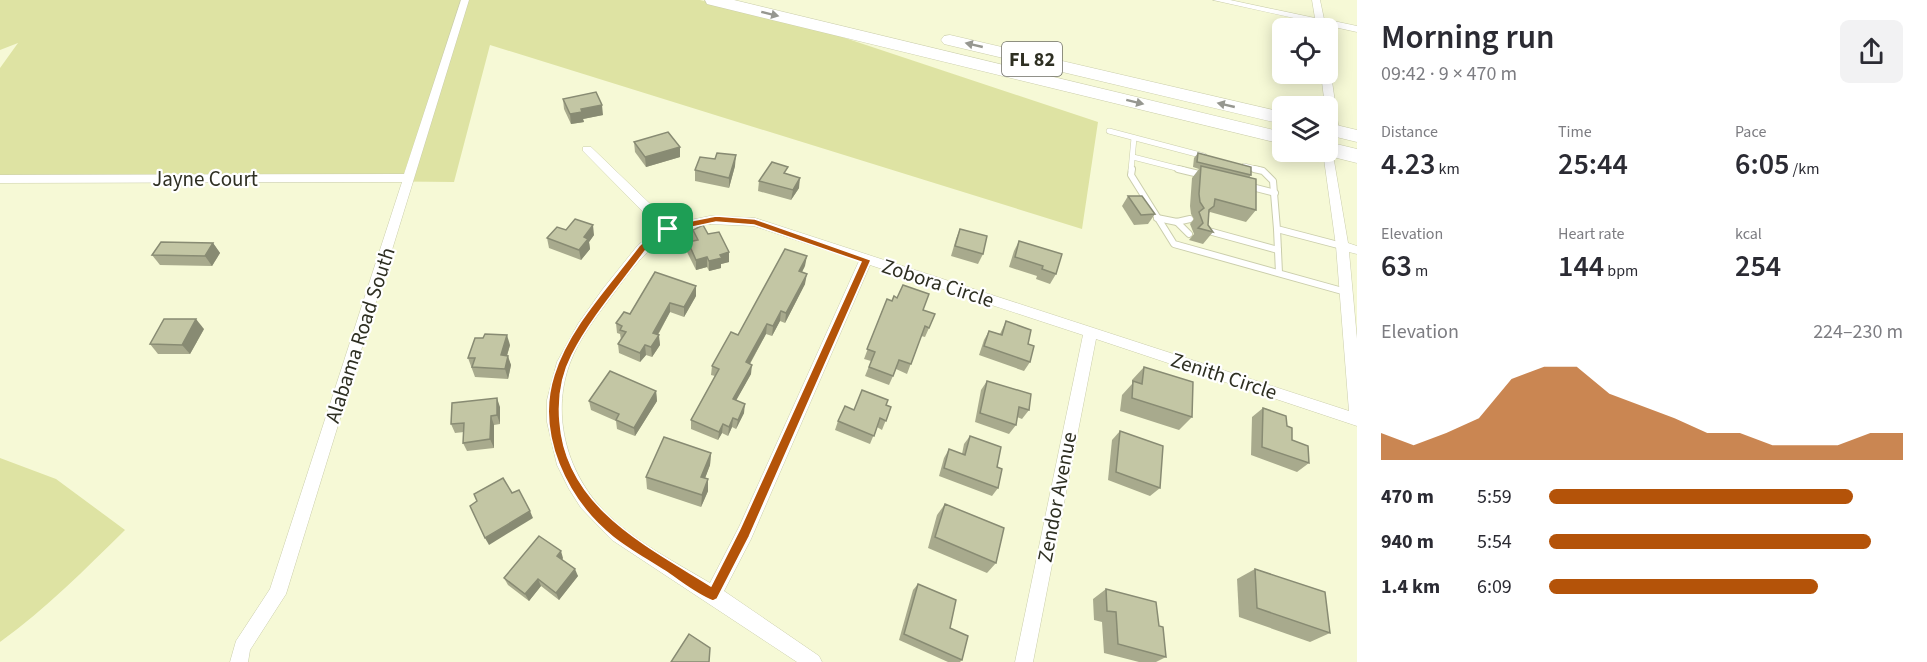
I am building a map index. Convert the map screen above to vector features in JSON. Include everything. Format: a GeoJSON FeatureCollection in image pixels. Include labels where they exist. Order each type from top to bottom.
{"type":"FeatureCollection","features":[{"type":"Feature","properties":{"kind":"highway","name":"FL 82"},"geometry":{"type":"LineString","coordinates":[[714,0],[1272,136]]}},
{"type":"Feature","properties":{"kind":"highway","name":"FL 82"},"geometry":{"type":"LineString","coordinates":[[782,0],[1272,116]]}},
{"type":"Feature","properties":{"kind":"highway"},"geometry":{"type":"LineString","coordinates":[[1338,139],[1357,136]]}},
{"type":"Feature","properties":{"kind":"highway"},"geometry":{"type":"LineString","coordinates":[[1338,146],[1357,156]]}},
{"type":"Feature","properties":{"kind":"street","name":"Alabama Road South"},"geometry":{"type":"LineString","coordinates":[[239,662],[242,647],[277,594],[465,0]]}},
{"type":"Feature","properties":{"kind":"street"},"geometry":{"type":"LineString","coordinates":[[1217,0],[1292,18]]}},
{"type":"Feature","properties":{"kind":"street"},"geometry":{"type":"LineString","coordinates":[[1316,0],[1320,18]]}},
{"type":"Feature","properties":{"kind":"street"},"geometry":{"type":"LineString","coordinates":[[1338,27],[1357,29]]}},
{"type":"Feature","properties":{"kind":"street"},"geometry":{"type":"LineString","coordinates":[[587,149],[668,229]]}},
{"type":"Feature","properties":{"kind":"street"},"geometry":{"type":"LineString","coordinates":[[1332,162],[1347,292],[1357,418]]}},
{"type":"Feature","properties":{"kind":"street","name":"Jayne Court"},"geometry":{"type":"LineString","coordinates":[[0,179],[410,178]]}},
{"type":"Feature","properties":{"kind":"street","name":"Zobora Circle"},"geometry":{"type":"LineString","coordinates":[[813,662],[616,533],[586,502],[571,480],[556,439],[553,403],[558,377],[566,356],[584,326],[642,248],[651,239],[668,229],[692,222],[716,219],[755,222],[1090,333]]}},
{"type":"Feature","properties":{"kind":"street"},"geometry":{"type":"LineString","coordinates":[[1342,246],[1357,250]]}},
{"type":"Feature","properties":{"kind":"street"},"geometry":{"type":"LineString","coordinates":[[713,595],[750,522],[866,260]]}},
{"type":"Feature","properties":{"kind":"street","name":"Zenith Circle"},"geometry":{"type":"LineString","coordinates":[[1090,333],[1357,418]]}},
{"type":"Feature","properties":{"kind":"street","name":"Zendor Avenue"},"geometry":{"type":"LineString","coordinates":[[1024,662],[1090,333]]}},
{"type":"Feature","properties":{"kind":"lane"},"geometry":{"type":"LineString","coordinates":[[1108,131],[1157,146],[1187,167],[1211,177]]}},
{"type":"Feature","properties":{"kind":"lane"},"geometry":{"type":"LineString","coordinates":[[1134,138],[1131,175],[1174,244],[1347,292]]}},
{"type":"Feature","properties":{"kind":"lane"},"geometry":{"type":"LineString","coordinates":[[1132,157],[1156,159],[1188,154],[1211,158]]}},
{"type":"Feature","properties":{"kind":"lane"},"geometry":{"type":"LineString","coordinates":[[1234,164],[1250,170],[1263,171],[1270,176],[1275,193],[1279,273]]}},
{"type":"Feature","properties":{"kind":"lane"},"geometry":{"type":"LineString","coordinates":[[1242,184],[1250,184],[1275,193]]}},
{"type":"Feature","properties":{"kind":"lane"},"geometry":{"type":"LineString","coordinates":[[1157,218],[1190,222]]}},
{"type":"Feature","properties":{"kind":"lane"},"geometry":{"type":"LineString","coordinates":[[1177,222],[1189,234]]}},
{"type":"Feature","properties":{"kind":"lane"},"geometry":{"type":"LineString","coordinates":[[1205,226],[1214,232],[1278,250]]}},
{"type":"Feature","properties":{"kind":"lane"},"geometry":{"type":"LineString","coordinates":[[1276,229],[1342,246]]}},
{"type":"Feature","properties":{"kind":"lane"},"geometry":{"type":"LineString","coordinates":[[1204,237],[1214,232]]}},
{"type":"Feature","properties":{"kind":"green space"},"geometry":{"type":"Polygon","coordinates":[[[0,0],[700,0],[827,32],[1098,122],[1082,229],[490,45],[454,182],[0,175],[0,68],[18,43],[0,50],[0,0]]]}},
{"type":"Feature","properties":{"kind":"green space"},"geometry":{"type":"Polygon","coordinates":[[[0,458],[56,479],[125,530],[49,602],[0,642],[0,458]]]}},
{"type":"Feature","properties":{"kind":"building"},"geometry":{"type":"Polygon","coordinates":[[[596,92],[602,105],[581,109],[582,112],[570,114],[563,99],[596,92]]]}},
{"type":"Feature","properties":{"kind":"building"},"geometry":{"type":"Polygon","coordinates":[[[668,132],[680,147],[645,157],[634,142],[668,132]]]}},
{"type":"Feature","properties":{"kind":"building"},"geometry":{"type":"Polygon","coordinates":[[[717,153],[736,155],[729,178],[695,170],[700,157],[715,159],[717,153]]]}},
{"type":"Feature","properties":{"kind":"building"},"geometry":{"type":"Polygon","coordinates":[[[1198,153],[1251,167],[1251,175],[1197,162],[1198,153]]]}},
{"type":"Feature","properties":{"kind":"building"},"geometry":{"type":"Polygon","coordinates":[[[772,162],[788,167],[784,173],[800,178],[793,190],[759,181],[772,162]]]}},
{"type":"Feature","properties":{"kind":"building"},"geometry":{"type":"Polygon","coordinates":[[[1201,166],[1256,179],[1256,210],[1215,199],[1214,206],[1209,210],[1208,225],[1213,232],[1198,228],[1203,223],[1199,212],[1204,208],[1199,194],[1201,166]]]}},
{"type":"Feature","properties":{"kind":"building"},"geometry":{"type":"Polygon","coordinates":[[[1128,196],[1142,196],[1155,214],[1141,215],[1128,196]]]}},
{"type":"Feature","properties":{"kind":"building"},"geometry":{"type":"Polygon","coordinates":[[[575,219],[593,225],[584,237],[588,239],[579,250],[547,238],[557,227],[566,230],[575,219]]]}},
{"type":"Feature","properties":{"kind":"building"},"geometry":{"type":"Polygon","coordinates":[[[703,225],[708,234],[719,232],[729,252],[720,255],[722,258],[709,261],[707,257],[696,260],[688,242],[698,240],[693,230],[703,225]]]}},
{"type":"Feature","properties":{"kind":"building"},"geometry":{"type":"Polygon","coordinates":[[[960,229],[987,236],[983,254],[955,246],[960,229]]]}},
{"type":"Feature","properties":{"kind":"building"},"geometry":{"type":"Polygon","coordinates":[[[1019,241],[1062,254],[1056,274],[1042,269],[1043,266],[1015,257],[1019,241]]]}},
{"type":"Feature","properties":{"kind":"building"},"geometry":{"type":"Polygon","coordinates":[[[161,242],[213,243],[205,256],[152,255],[161,242]]]}},
{"type":"Feature","properties":{"kind":"building"},"geometry":{"type":"Polygon","coordinates":[[[785,249],[807,256],[799,271],[807,274],[786,313],[781,311],[773,326],[767,324],[746,362],[752,365],[733,399],[745,404],[738,420],[733,418],[729,427],[723,424],[719,432],[691,420],[719,369],[712,366],[731,332],[738,335],[785,249]]]}},
{"type":"Feature","properties":{"kind":"building"},"geometry":{"type":"Polygon","coordinates":[[[655,272],[696,286],[684,307],[670,303],[653,333],[659,335],[651,347],[645,345],[640,353],[618,344],[626,332],[620,330],[622,326],[616,323],[624,312],[630,314],[655,272]]]}},
{"type":"Feature","properties":{"kind":"building"},"geometry":{"type":"Polygon","coordinates":[[[903,285],[929,294],[923,310],[935,314],[929,328],[925,326],[911,364],[899,360],[893,376],[869,367],[875,352],[867,349],[887,299],[892,301],[894,296],[897,298],[903,285]]]}},
{"type":"Feature","properties":{"kind":"building"},"geometry":{"type":"Polygon","coordinates":[[[164,319],[196,319],[182,345],[150,344],[164,319]]]}},
{"type":"Feature","properties":{"kind":"building"},"geometry":{"type":"Polygon","coordinates":[[[1006,321],[1031,330],[1028,344],[1034,346],[1030,362],[984,346],[989,331],[1002,335],[1006,321]]]}},
{"type":"Feature","properties":{"kind":"building"},"geometry":{"type":"Polygon","coordinates":[[[485,334],[507,335],[501,355],[508,356],[505,369],[472,367],[475,358],[468,358],[475,338],[483,338],[485,334]]]}},
{"type":"Feature","properties":{"kind":"building"},"geometry":{"type":"Polygon","coordinates":[[[1144,367],[1193,382],[1192,417],[1132,398],[1133,381],[1142,384],[1144,367]]]}},
{"type":"Feature","properties":{"kind":"building"},"geometry":{"type":"Polygon","coordinates":[[[610,371],[656,391],[634,428],[616,420],[619,414],[589,401],[610,371]]]}},
{"type":"Feature","properties":{"kind":"building"},"geometry":{"type":"Polygon","coordinates":[[[987,381],[1031,394],[1029,410],[1019,407],[1016,425],[980,413],[987,381]]]}},
{"type":"Feature","properties":{"kind":"building"},"geometry":{"type":"Polygon","coordinates":[[[862,390],[888,400],[886,405],[891,407],[886,421],[880,418],[874,436],[838,421],[845,406],[854,410],[862,390]]]}},
{"type":"Feature","properties":{"kind":"building"},"geometry":{"type":"Polygon","coordinates":[[[497,398],[497,415],[491,416],[490,439],[463,443],[464,423],[451,424],[452,403],[497,398]]]}},
{"type":"Feature","properties":{"kind":"building"},"geometry":{"type":"Polygon","coordinates":[[[1263,408],[1286,416],[1287,426],[1292,428],[1292,440],[1308,446],[1309,463],[1262,447],[1263,408]]]}},
{"type":"Feature","properties":{"kind":"building"},"geometry":{"type":"Polygon","coordinates":[[[1120,431],[1163,446],[1160,488],[1116,472],[1120,431]]]}},
{"type":"Feature","properties":{"kind":"building"},"geometry":{"type":"Polygon","coordinates":[[[970,436],[1001,447],[997,467],[1002,469],[998,488],[944,468],[949,449],[965,455],[970,436]]]}},
{"type":"Feature","properties":{"kind":"building"},"geometry":{"type":"Polygon","coordinates":[[[664,437],[711,453],[701,477],[708,479],[702,495],[646,477],[664,437]]]}},
{"type":"Feature","properties":{"kind":"building"},"geometry":{"type":"Polygon","coordinates":[[[503,478],[512,493],[519,490],[530,511],[485,538],[470,506],[477,501],[474,494],[503,478]]]}},
{"type":"Feature","properties":{"kind":"building"},"geometry":{"type":"Polygon","coordinates":[[[945,504],[1004,528],[996,563],[935,537],[945,504]]]}},
{"type":"Feature","properties":{"kind":"building"},"geometry":{"type":"Polygon","coordinates":[[[539,536],[561,551],[557,556],[575,569],[556,593],[538,579],[525,594],[504,578],[539,536]]]}},
{"type":"Feature","properties":{"kind":"building"},"geometry":{"type":"Polygon","coordinates":[[[1255,569],[1325,592],[1330,633],[1257,608],[1255,569]]]}},
{"type":"Feature","properties":{"kind":"building"},"geometry":{"type":"Polygon","coordinates":[[[918,584],[956,600],[950,628],[968,636],[962,660],[904,634],[918,584]]]}},
{"type":"Feature","properties":{"kind":"building"},"geometry":{"type":"Polygon","coordinates":[[[1106,589],[1156,602],[1159,626],[1163,627],[1166,657],[1118,644],[1116,612],[1107,611],[1106,589]]]}},
{"type":"Feature","properties":{"kind":"building"},"geometry":{"type":"Polygon","coordinates":[[[689,634],[710,648],[709,662],[671,662],[689,634]]]}},
{"type":"Feature","properties":{"kind":"route"},"geometry":{"type":"LineString","coordinates":[[735,219],[755,222],[866,260],[745,533],[713,595],[616,533],[586,502],[571,480],[561,459],[556,439],[553,403],[558,377],[566,356],[584,326],[642,248],[651,239],[668,229],[701,220],[735,219]]}}]}
